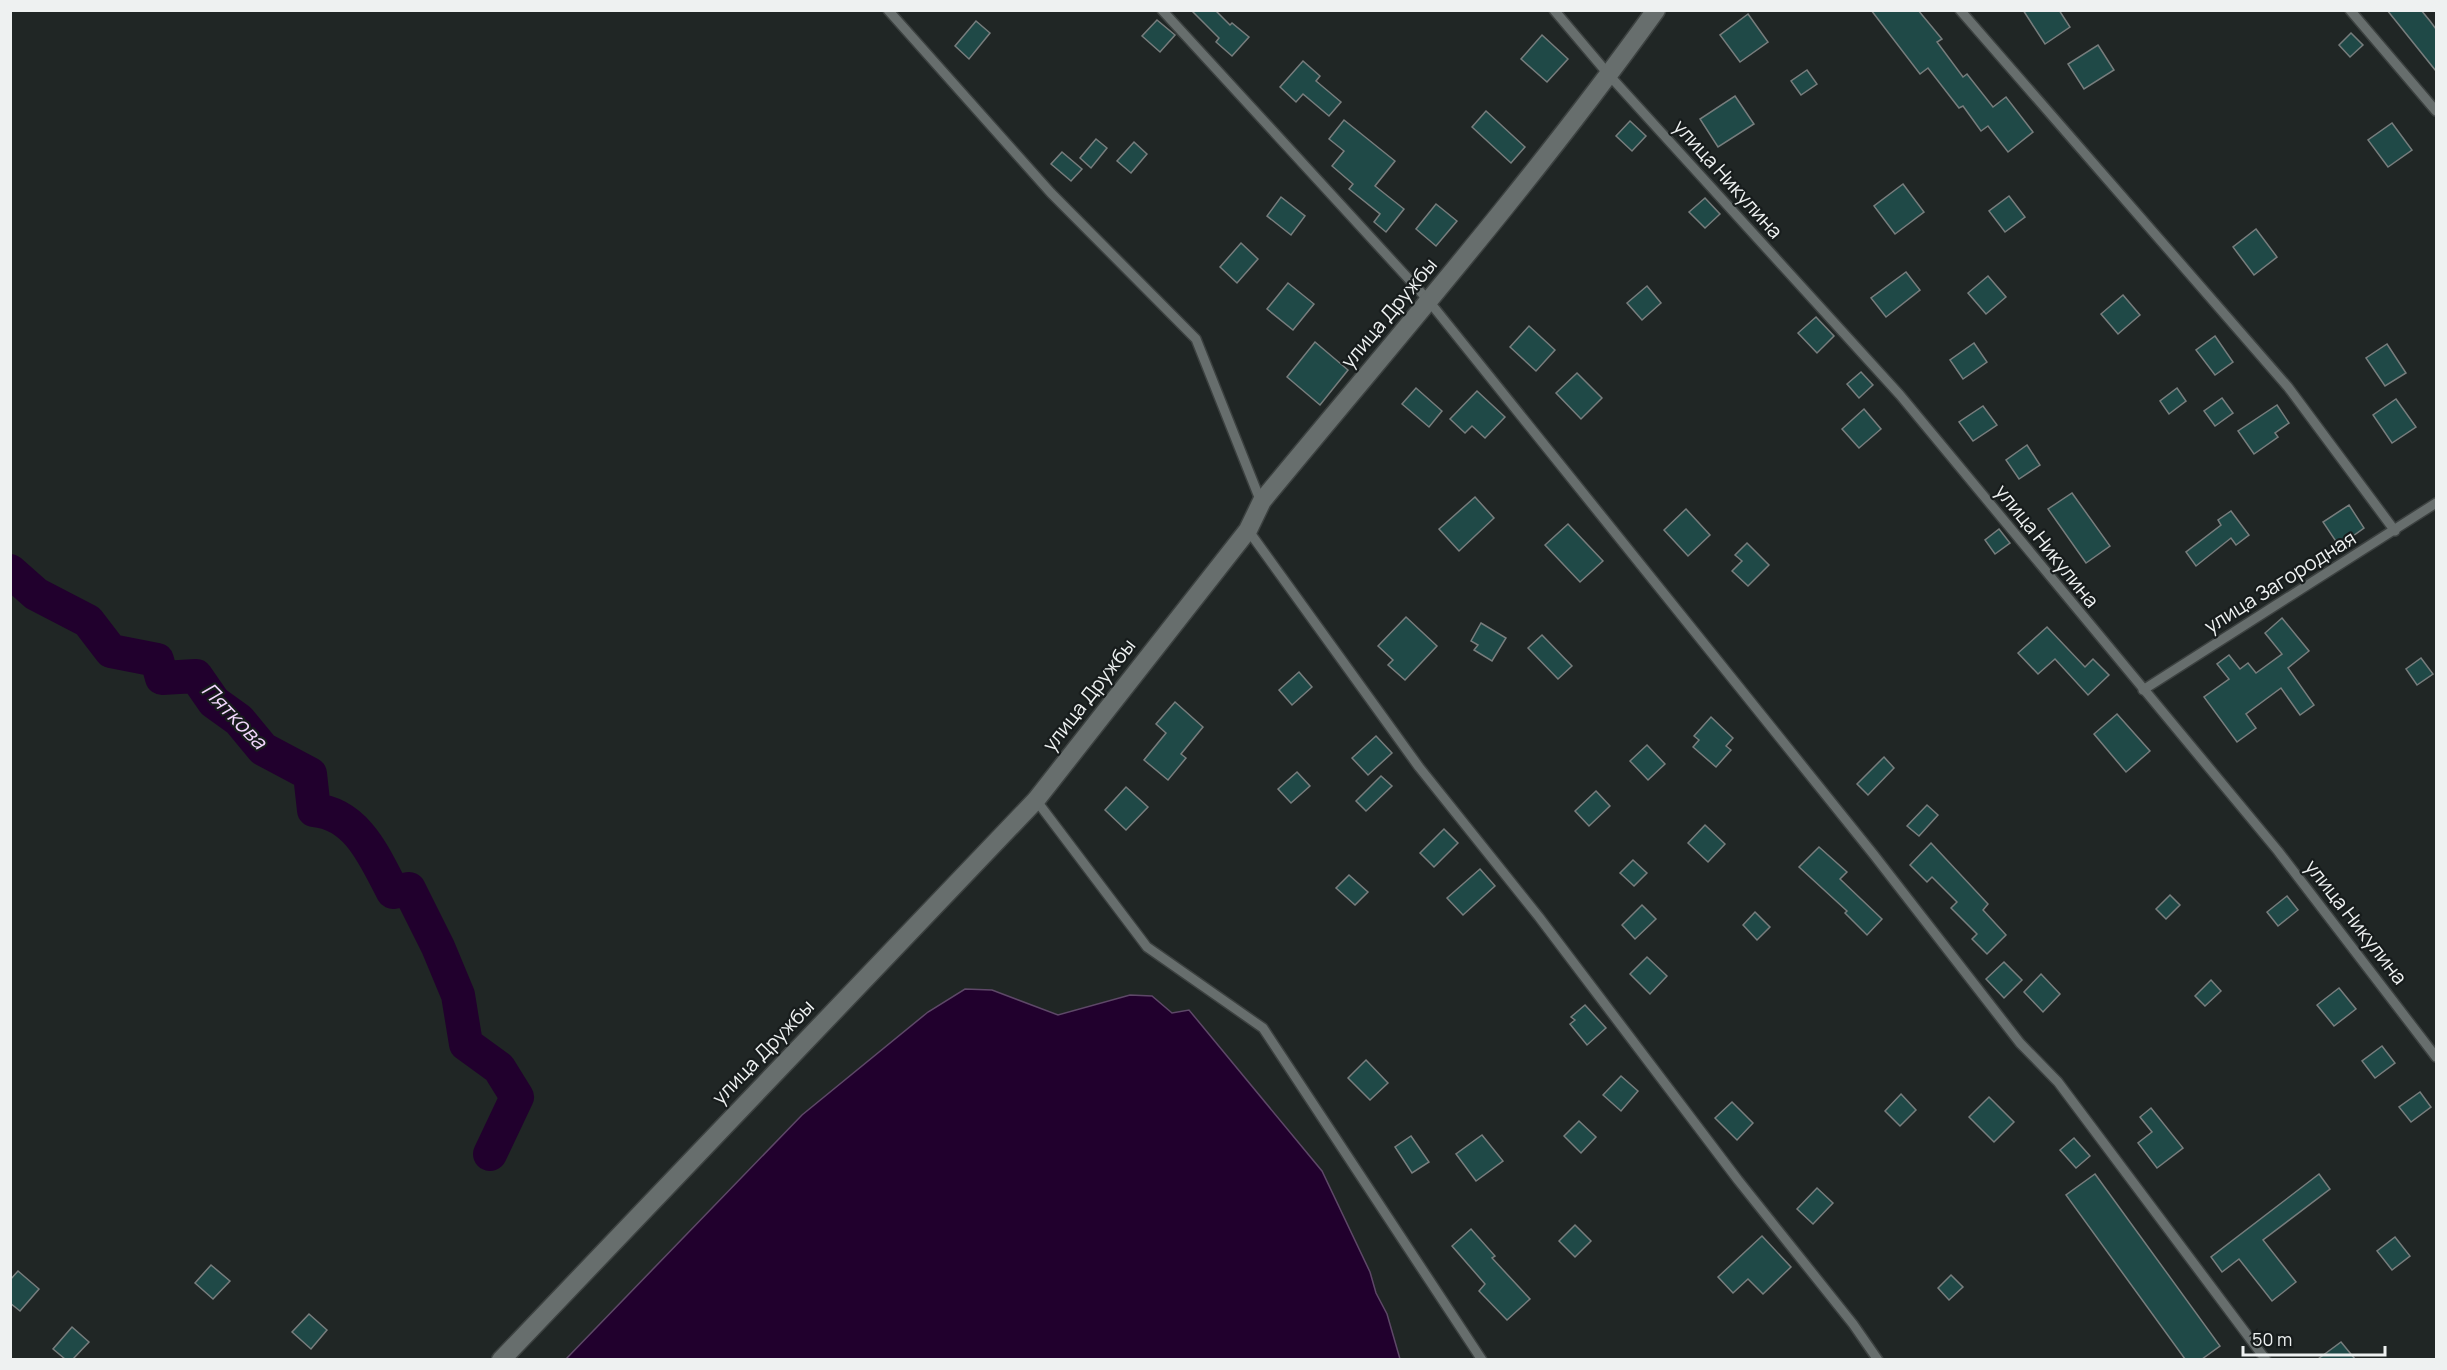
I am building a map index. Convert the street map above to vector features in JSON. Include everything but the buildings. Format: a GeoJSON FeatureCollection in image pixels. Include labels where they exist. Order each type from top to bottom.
{"type":"FeatureCollection","features":[{"type":"Feature","properties":{"kind":"street","name":"улица Дружбы"},"geometry":{"type":"LineString","coordinates":[[1262,501],[1462,262],[1609,75],[1656,10]]}},
{"type":"Feature","properties":{"kind":"street","name":"улица Дружбы"},"geometry":{"type":"LineString","coordinates":[[501,1359],[1036,800],[1248,530]]}},
{"type":"Feature","properties":{"kind":"lane"},"geometry":{"type":"LineString","coordinates":[[888,10],[1051,194],[1196,339],[1262,501],[1248,530],[1419,767],[1539,917],[1738,1180],[1853,1324],[1878,1359]]}},
{"type":"Feature","properties":{"kind":"lane"},"geometry":{"type":"LineString","coordinates":[[1162,10],[1428,300],[1866,846],[2020,1042],[2058,1082],[2266,1359]]}},
{"type":"Feature","properties":{"kind":"lane","name":"улица Никулина"},"geometry":{"type":"LineString","coordinates":[[1554,10],[1609,75],[1900,395],[2278,851],[2436,1057]]}},
{"type":"Feature","properties":{"kind":"lane"},"geometry":{"type":"LineString","coordinates":[[1960,10],[2288,387],[2395,531]]}},
{"type":"Feature","properties":{"kind":"lane"},"geometry":{"type":"LineString","coordinates":[[2350,10],[2436,111]]}},
{"type":"Feature","properties":{"kind":"lane","name":"улица Загородная"},"geometry":{"type":"LineString","coordinates":[[2143,690],[2436,503]]}},
{"type":"Feature","properties":{"kind":"lane"},"geometry":{"type":"LineString","coordinates":[[1036,800],[1147,947],[1263,1028],[1482,1359]]}},
{"type":"Feature","properties":{"kind":"shaded area"},"geometry":{"type":"Polygon","coordinates":[[[965,989],[992,990],[1058,1015],[1130,995],[1152,996],[1172,1013],[1189,1010],[1322,1171],[1370,1272],[1376,1293],[1387,1314],[1400,1359],[566,1359],[802,1115],[928,1012],[965,989]]]}},
{"type":"Feature","properties":{"kind":"waterway","name":"Пяткова"},"geometry":{"type":"LineString","coordinates":[[10,571],[36,594],[88,621],[111,651],[157,660],[162,678],[196,676],[214,702],[239,720],[263,749],[310,774],[314,810],[329,813],[354,829],[372,852],[393,892],[409,889],[438,947],[458,995],[466,1044],[499,1068],[517,1097],[490,1154]]}}]}
